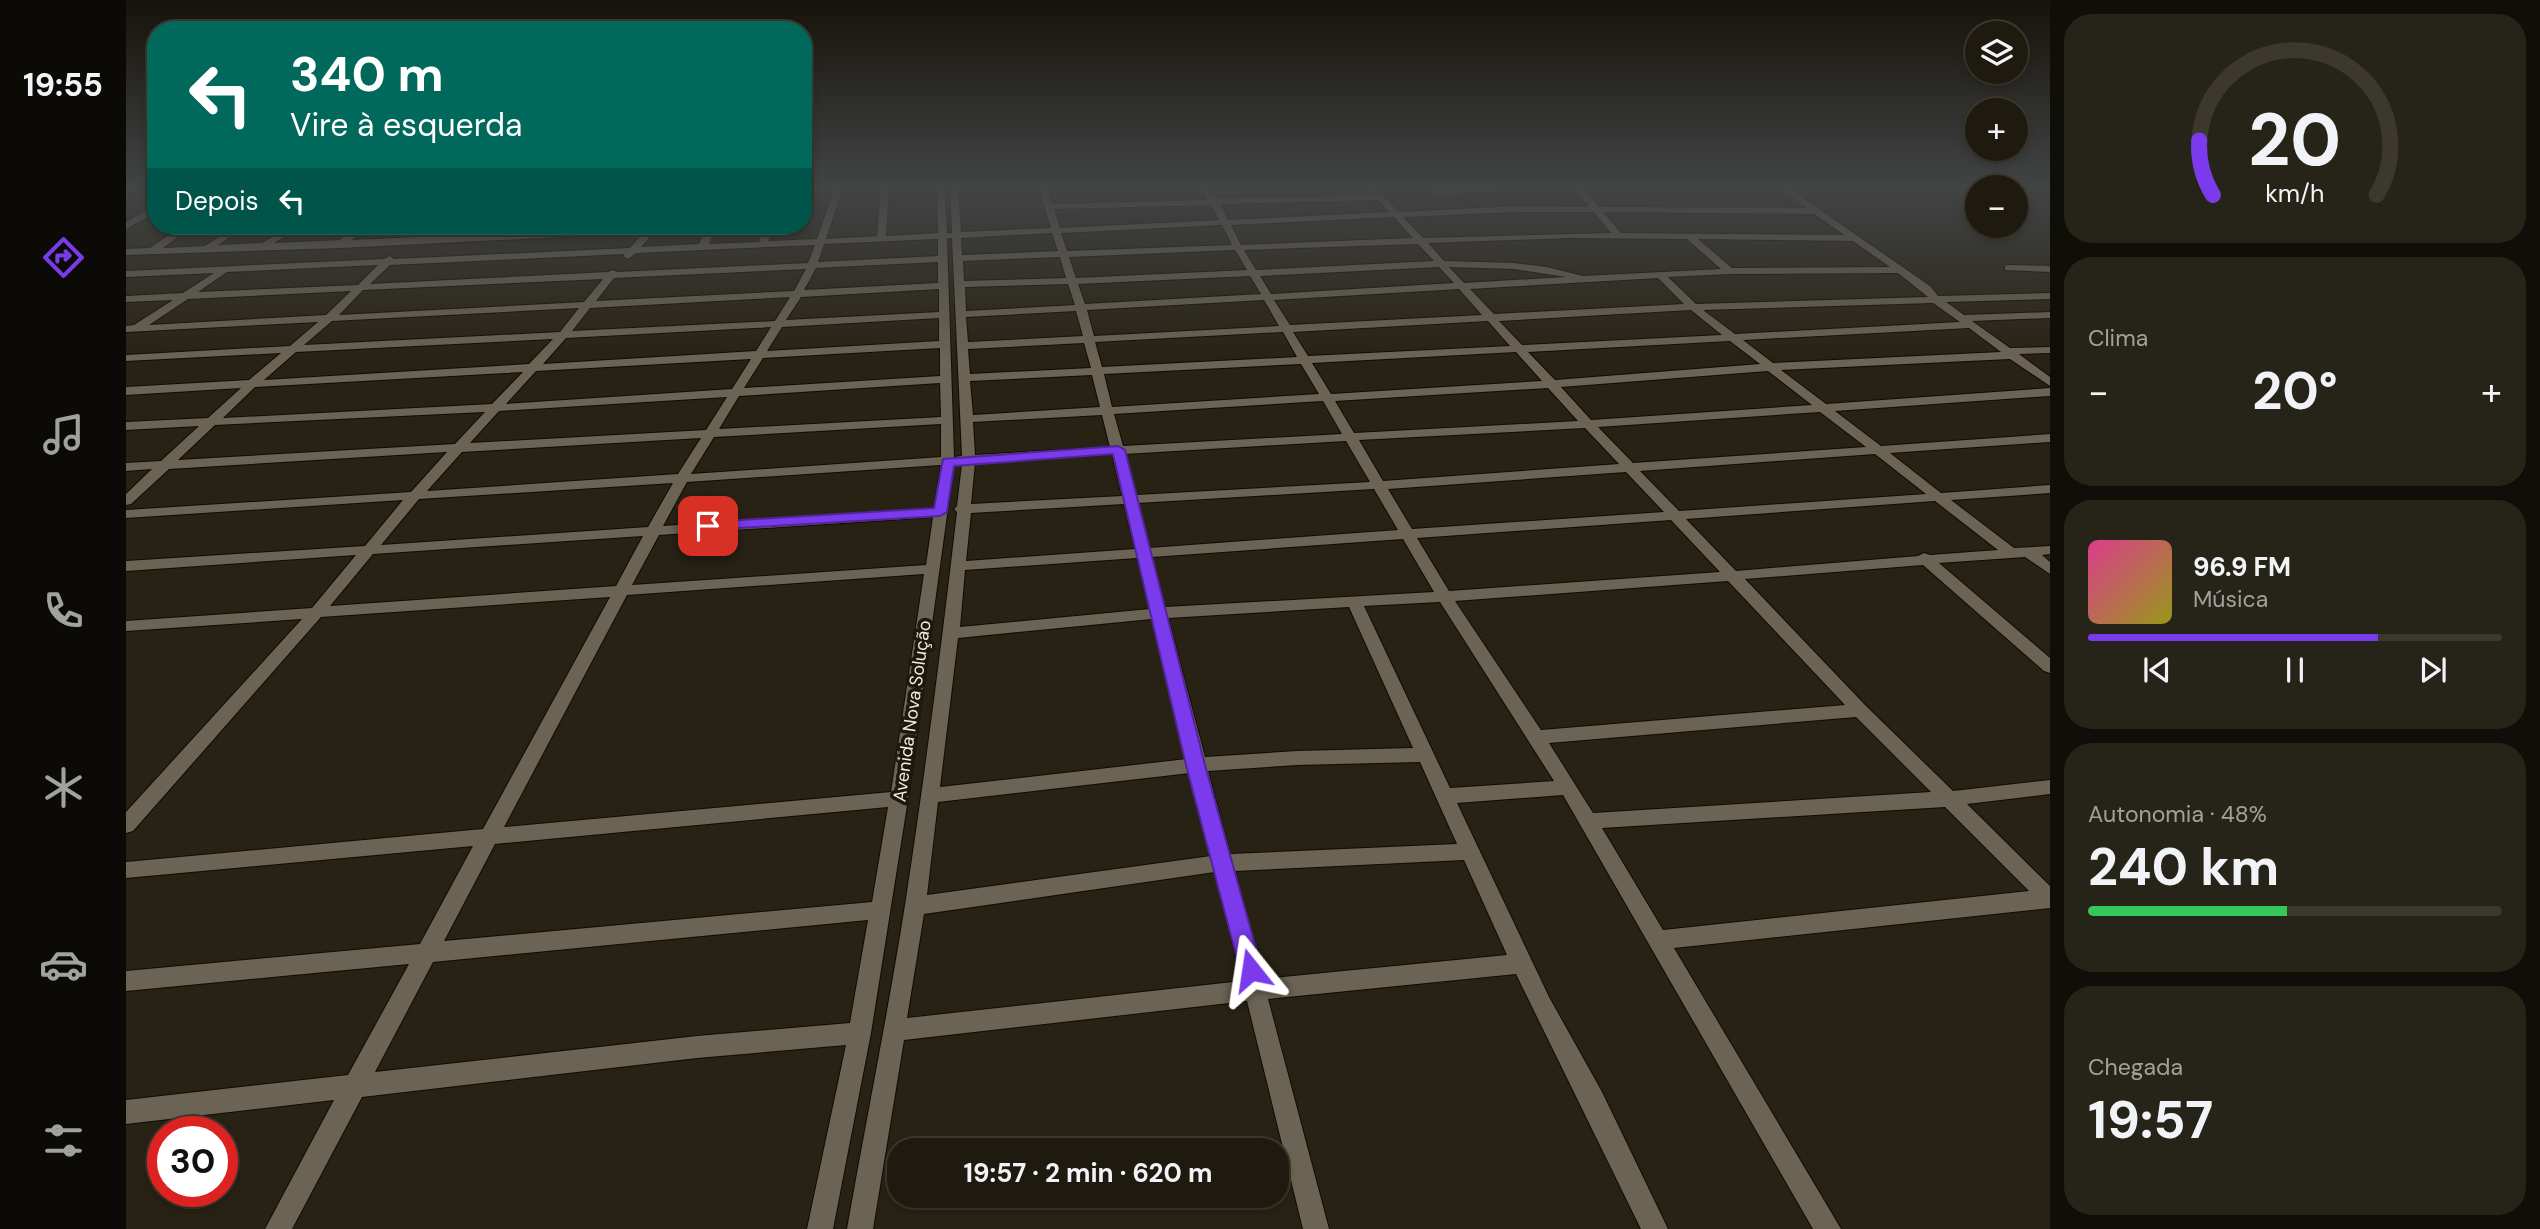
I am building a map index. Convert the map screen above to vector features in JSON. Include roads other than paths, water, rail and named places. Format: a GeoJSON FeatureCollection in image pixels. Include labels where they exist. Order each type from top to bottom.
{"type":"FeatureCollection","features":[{"type":"Feature","properties":{"kind":"street"},"geometry":{"type":"LineString","coordinates":[[126,267],[161,244]]}},
{"type":"Feature","properties":{"kind":"street"},"geometry":{"type":"LineString","coordinates":[[208,248],[213,244]]}},
{"type":"Feature","properties":{"kind":"street"},"geometry":{"type":"LineString","coordinates":[[126,335],[131,329],[266,244]]}},
{"type":"Feature","properties":{"kind":"street"},"geometry":{"type":"LineString","coordinates":[[126,252],[307,244]]}},
{"type":"Feature","properties":{"kind":"street"},"geometry":{"type":"LineString","coordinates":[[316,266],[341,244]]}},
{"type":"Feature","properties":{"kind":"street"},"geometry":{"type":"LineString","coordinates":[[126,502],[253,383],[362,288],[404,244]]}},
{"type":"Feature","properties":{"kind":"street"},"geometry":{"type":"LineString","coordinates":[[514,257],[524,244]]}},
{"type":"Feature","properties":{"kind":"street"},"geometry":{"type":"LineString","coordinates":[[126,825],[317,612],[414,496],[563,335],[637,244]]}},
{"type":"Feature","properties":{"kind":"street"},"geometry":{"type":"LineString","coordinates":[[702,248],[704,244]]}},
{"type":"Feature","properties":{"kind":"street"},"geometry":{"type":"LineString","coordinates":[[126,274],[794,244]]}},
{"type":"Feature","properties":{"kind":"street"},"geometry":{"type":"LineString","coordinates":[[278,1229],[682,478],[713,434],[757,355],[796,296],[812,266],[820,244]]}},
{"type":"Feature","properties":{"kind":"street","name":"Avenida Nova Solução"},"geometry":{"type":"LineString","coordinates":[[950,244],[954,314],[964,346],[955,378]]}},
{"type":"Feature","properties":{"kind":"street"},"geometry":{"type":"LineString","coordinates":[[1062,244],[1082,308],[1108,408],[1157,613],[1316,1229]]}},
{"type":"Feature","properties":{"kind":"street"},"geometry":{"type":"LineString","coordinates":[[126,299],[1298,244]]}},
{"type":"Feature","properties":{"kind":"street"},"geometry":{"type":"LineString","coordinates":[[1423,244],[1588,424],[1860,710],[2050,898]]}},
{"type":"Feature","properties":{"kind":"street"},"geometry":{"type":"LineString","coordinates":[[1699,244],[1730,271]]}},
{"type":"Feature","properties":{"kind":"street"},"geometry":{"type":"LineString","coordinates":[[1864,244],[2050,382]]}},
{"type":"Feature","properties":{"kind":"street"},"geometry":{"type":"LineString","coordinates":[[1238,247],[1329,396],[1445,597],[1538,737],[1828,1229]]}},
{"type":"Feature","properties":{"kind":"street"},"geometry":{"type":"LineString","coordinates":[[131,329],[796,296],[952,285],[1072,282],[1441,264],[1542,267],[1595,281]]}},
{"type":"Feature","properties":{"kind":"street"},"geometry":{"type":"LineString","coordinates":[[2008,268],[2050,269]]}},
{"type":"Feature","properties":{"kind":"street"},"geometry":{"type":"LineString","coordinates":[[126,359],[1595,281],[1730,271],[1898,270]]}},
{"type":"Feature","properties":{"kind":"street"},"geometry":{"type":"LineString","coordinates":[[1662,277],[1693,307],[1769,367],[1936,498],[2011,552]]}},
{"type":"Feature","properties":{"kind":"street"},"geometry":{"type":"LineString","coordinates":[[964,346],[1693,307],[2050,296]]}},
{"type":"Feature","properties":{"kind":"street","name":"Avenida Nova Solução"},"geometry":{"type":"LineString","coordinates":[[820,1229],[860,1033],[899,799],[930,569],[956,419],[955,378],[945,344],[954,314]]}},
{"type":"Feature","properties":{"kind":"street"},"geometry":{"type":"LineString","coordinates":[[126,426],[495,408],[955,378],[1522,351],[2050,315]]}},
{"type":"Feature","properties":{"kind":"street"},"geometry":{"type":"LineString","coordinates":[[126,391],[945,344]]}},
{"type":"Feature","properties":{"kind":"street"},"geometry":{"type":"LineString","coordinates":[[126,467],[457,450],[1108,408],[1554,384],[1769,367],[2050,350]]}},
{"type":"Feature","properties":{"kind":"street"},"geometry":{"type":"LineString","coordinates":[[126,514],[1118,450],[1588,424],[2050,392]]}},
{"type":"Feature","properties":{"kind":"street","name":"Avenida Nova Solução"},"geometry":{"type":"LineString","coordinates":[[860,1229],[915,906],[951,632],[961,509],[969,461],[956,419]]}},
{"type":"Feature","properties":{"kind":"street"},"geometry":{"type":"LineString","coordinates":[[961,509],[1381,485],[2050,438]]}},
{"type":"Feature","properties":{"kind":"street"},"geometry":{"type":"LineString","coordinates":[[956,566],[1142,550],[1409,535],[2050,489]]}},
{"type":"Feature","properties":{"kind":"street"},"geometry":{"type":"LineString","coordinates":[[126,566],[940,512]]}},
{"type":"Feature","properties":{"kind":"street"},"geometry":{"type":"LineString","coordinates":[[951,632],[1157,613],[1639,584],[1924,558],[2050,550]]}},
{"type":"Feature","properties":{"kind":"street"},"geometry":{"type":"LineString","coordinates":[[2027,551],[2050,569]]}},
{"type":"Feature","properties":{"kind":"street"},"geometry":{"type":"LineString","coordinates":[[1924,558],[2050,667]]}},
{"type":"Feature","properties":{"kind":"street"},"geometry":{"type":"LineString","coordinates":[[126,626],[930,569]]}},
{"type":"Feature","properties":{"kind":"street"},"geometry":{"type":"LineString","coordinates":[[1354,601],[1522,963],[1655,1229]]}},
{"type":"Feature","properties":{"kind":"street"},"geometry":{"type":"LineString","coordinates":[[1538,737],[1860,710]]}},
{"type":"Feature","properties":{"kind":"street"},"geometry":{"type":"LineString","coordinates":[[930,796],[1196,765],[1297,758],[1425,755]]}},
{"type":"Feature","properties":{"kind":"street"},"geometry":{"type":"LineString","coordinates":[[1444,796],[1568,787]]}},
{"type":"Feature","properties":{"kind":"street"},"geometry":{"type":"LineString","coordinates":[[1588,821],[1947,799],[2050,787]]}},
{"type":"Feature","properties":{"kind":"street"},"geometry":{"type":"LineString","coordinates":[[126,870],[899,799]]}},
{"type":"Feature","properties":{"kind":"street"},"geometry":{"type":"LineString","coordinates":[[915,906],[1222,863],[1470,852]]}},
{"type":"Feature","properties":{"kind":"street"},"geometry":{"type":"LineString","coordinates":[[1657,940],[2050,898]]}},
{"type":"Feature","properties":{"kind":"street"},"geometry":{"type":"LineString","coordinates":[[126,981],[880,910]]}},
{"type":"Feature","properties":{"kind":"street"},"geometry":{"type":"LineString","coordinates":[[896,1030],[1256,989],[1522,963]]}},
{"type":"Feature","properties":{"kind":"street"},"geometry":{"type":"LineString","coordinates":[[126,1112],[697,1047],[860,1033]]}}]}
